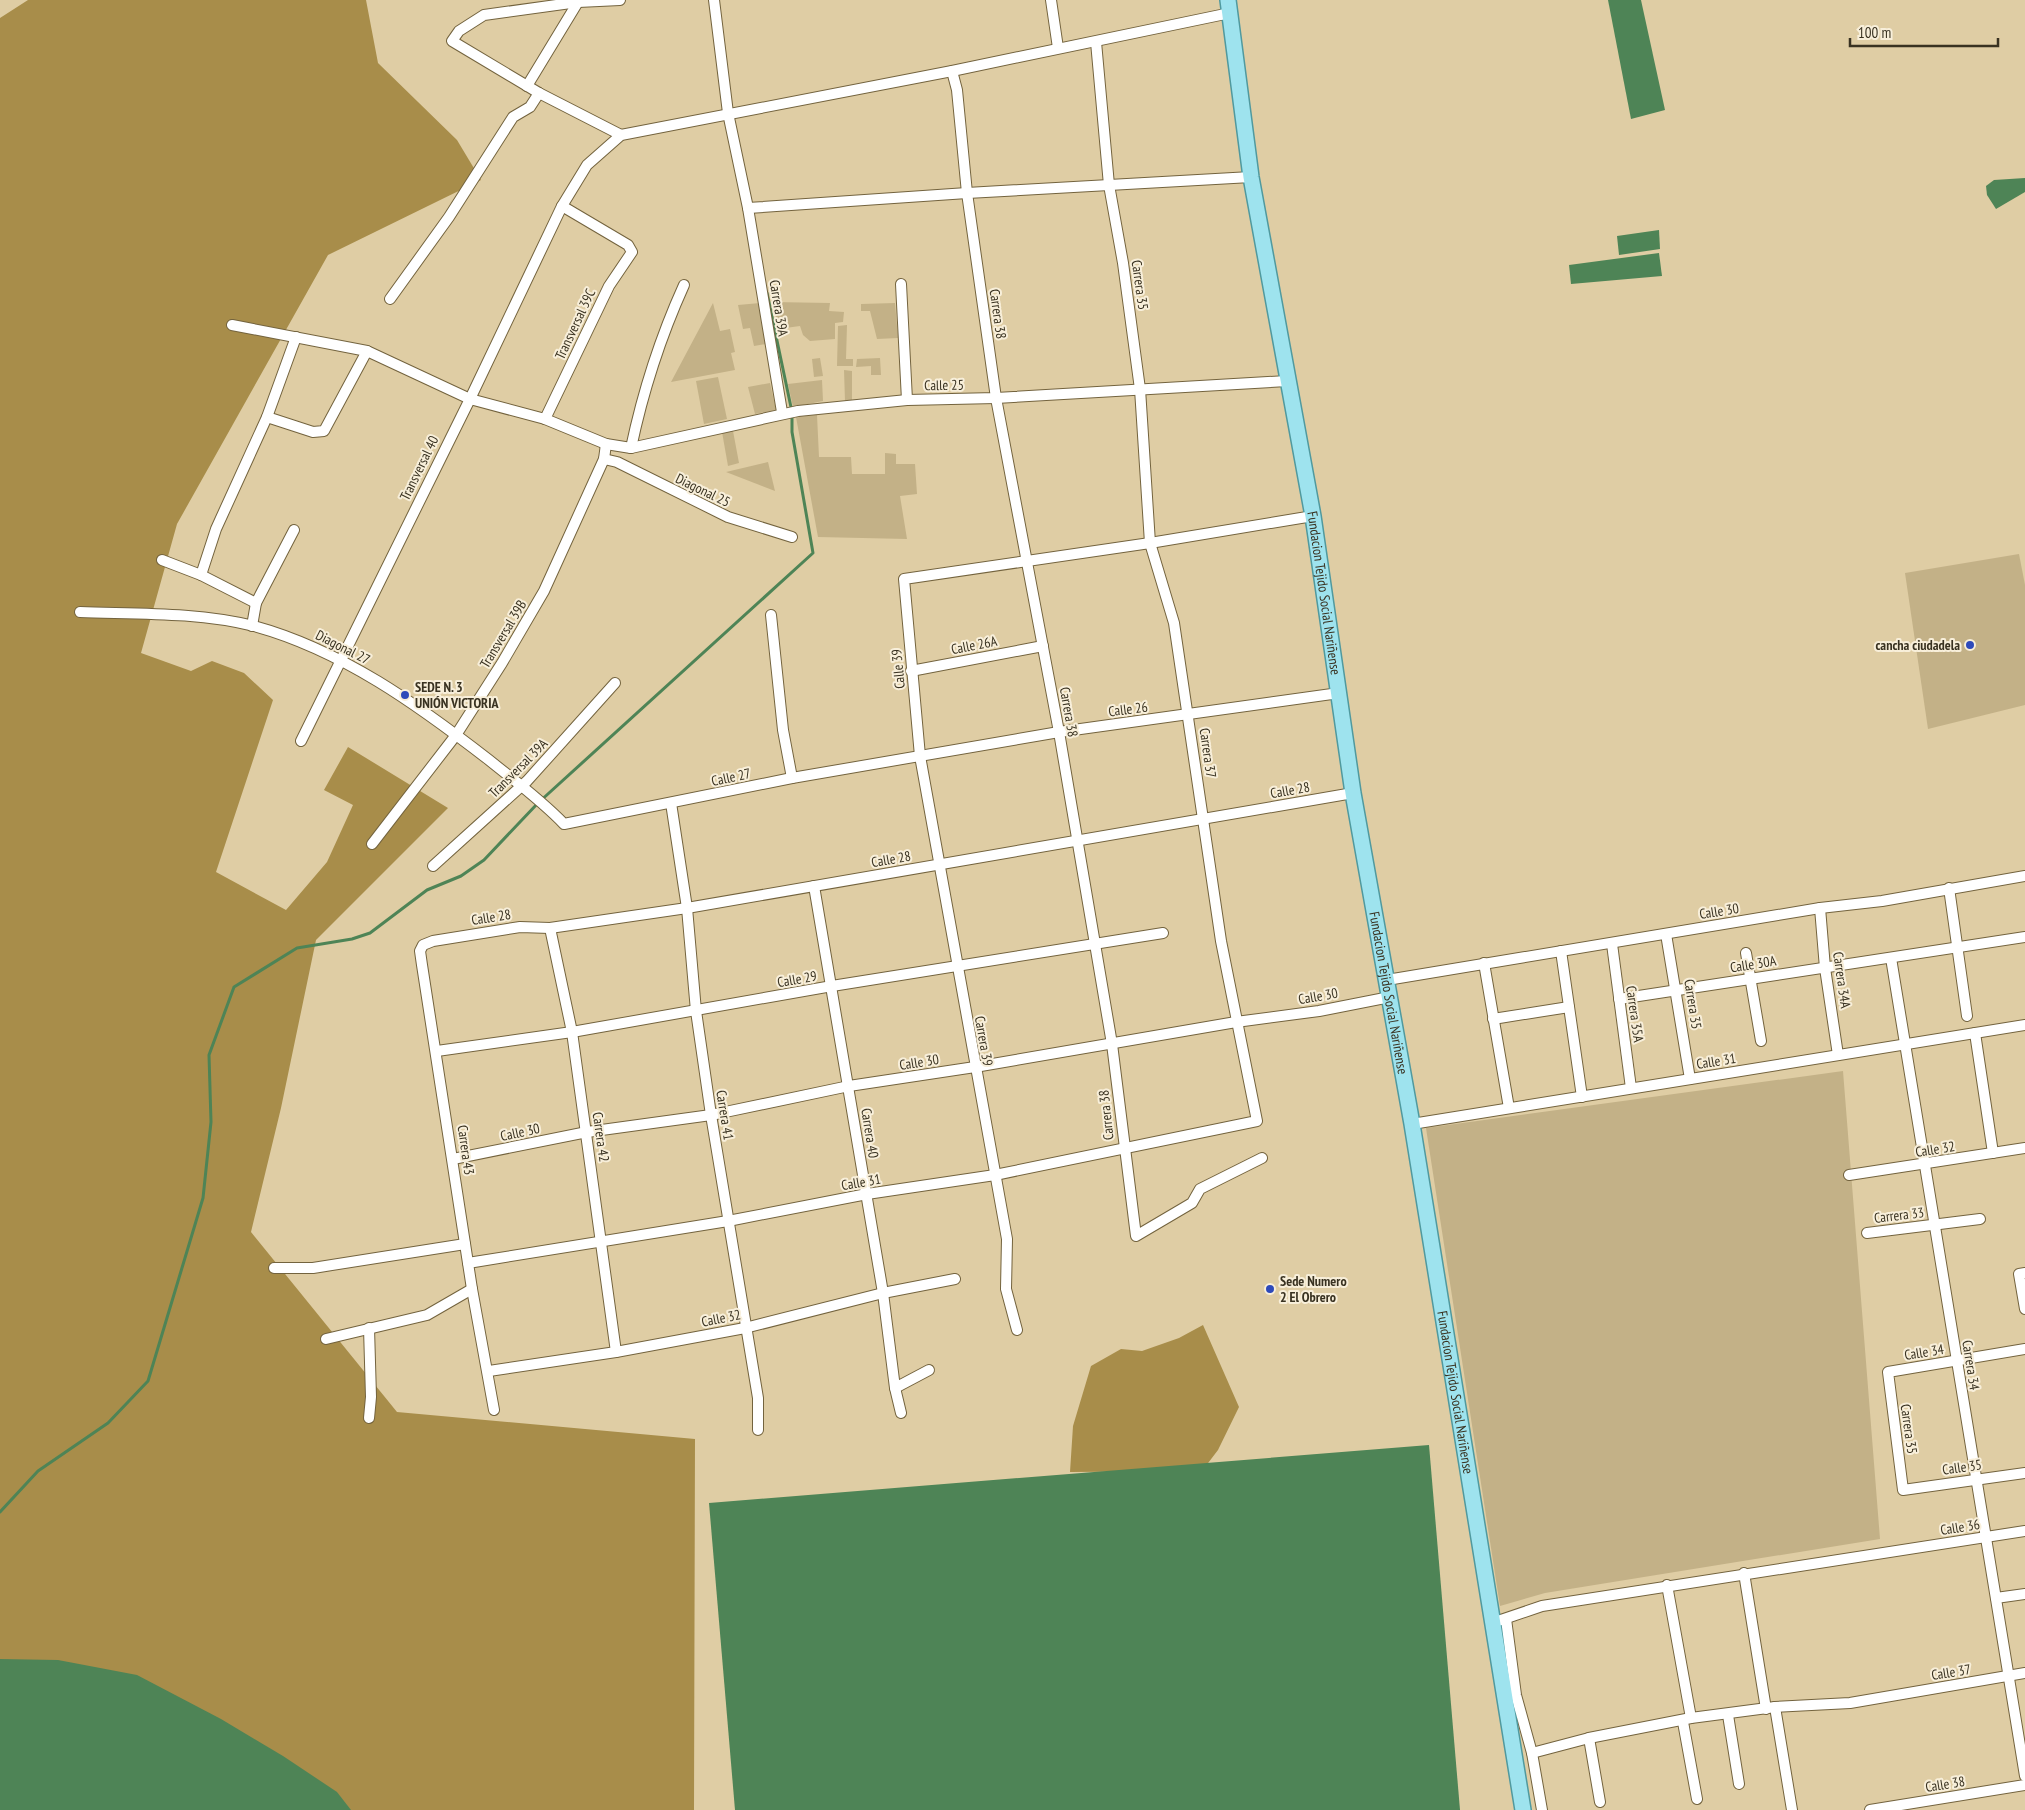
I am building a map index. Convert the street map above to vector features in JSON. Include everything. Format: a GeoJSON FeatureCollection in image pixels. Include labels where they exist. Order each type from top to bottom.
{"type":"FeatureCollection","features":[{"type":"Feature","properties":{"kind":"main road","name":"Fundacion Tejido Social Nariñense"},"geometry":{"type":"LineString","coordinates":[[1229,6],[1251,177],[1313,516],[1353,793],[1499,1621],[1522,1810]]}},
{"type":"Feature","properties":{"kind":"street"},"geometry":{"type":"LineString","coordinates":[[620,0],[578,2],[484,15],[459,31],[452,41],[539,93],[621,135],[1096,42],[1229,6]]}},
{"type":"Feature","properties":{"kind":"street","name":"Carrera 39A"},"geometry":{"type":"LineString","coordinates":[[714,0],[728,113],[748,208],[784,412]]}},
{"type":"Feature","properties":{"kind":"street"},"geometry":{"type":"LineString","coordinates":[[1051,0],[1058,48]]}},
{"type":"Feature","properties":{"kind":"street"},"geometry":{"type":"LineString","coordinates":[[527,86],[578,2]]}},
{"type":"Feature","properties":{"kind":"street","name":"Carrera 35"},"geometry":{"type":"LineString","coordinates":[[1096,42],[1109,185],[1124,263],[1140,389]]}},
{"type":"Feature","properties":{"kind":"street","name":"Carrera 38"},"geometry":{"type":"LineString","coordinates":[[952,71],[957,90],[967,193],[996,398],[1059,732],[1112,1044],[1123,1148],[1131,1188],[1136,1236],[1192,1203],[1200,1189],[1262,1158]]}},
{"type":"Feature","properties":{"kind":"street"},"geometry":{"type":"LineString","coordinates":[[390,299],[449,217],[513,117],[530,107],[539,93]]}},
{"type":"Feature","properties":{"kind":"street","name":"Transversal 40"},"geometry":{"type":"LineString","coordinates":[[301,741],[562,206],[587,165],[621,135]]}},
{"type":"Feature","properties":{"kind":"street"},"geometry":{"type":"LineString","coordinates":[[748,208],[967,193],[1251,177]]}},
{"type":"Feature","properties":{"kind":"street","name":"Transversal 39C"},"geometry":{"type":"LineString","coordinates":[[545,419],[609,286],[632,252],[628,245],[562,206]]}},
{"type":"Feature","properties":{"kind":"street"},"geometry":{"type":"LineString","coordinates":[[901,284],[907,400]]}},
{"type":"Feature","properties":{"kind":"street"},"geometry":{"type":"LineString","coordinates":[[632,448],[647,378],[666,325],[684,286]]}},
{"type":"Feature","properties":{"kind":"street"},"geometry":{"type":"LineString","coordinates":[[232,325],[367,351],[470,398],[545,419],[606,444]]}},
{"type":"Feature","properties":{"kind":"street"},"geometry":{"type":"LineString","coordinates":[[201,575],[216,529],[266,417],[296,337]]}},
{"type":"Feature","properties":{"kind":"street"},"geometry":{"type":"LineString","coordinates":[[266,417],[313,432],[324,431],[367,351]]}},
{"type":"Feature","properties":{"kind":"street","name":"Calle 25"},"geometry":{"type":"LineString","coordinates":[[606,444],[632,448],[784,412],[907,400],[996,398],[1287,381]]}},
{"type":"Feature","properties":{"kind":"street","name":"Carrera 37"},"geometry":{"type":"LineString","coordinates":[[1140,389],[1150,543],[1174,623],[1221,941],[1257,1121]]}},
{"type":"Feature","properties":{"kind":"street","name":"Transversal 39B"},"geometry":{"type":"LineString","coordinates":[[372,844],[456,735],[502,663],[544,591],[604,458],[606,444]]}},
{"type":"Feature","properties":{"kind":"street","name":"Diagonal 25"},"geometry":{"type":"LineString","coordinates":[[604,458],[728,517],[792,537]]}},
{"type":"Feature","properties":{"kind":"street"},"geometry":{"type":"LineString","coordinates":[[1028,560],[1150,543],[1313,516]]}},
{"type":"Feature","properties":{"kind":"street"},"geometry":{"type":"LineString","coordinates":[[252,626],[256,603],[294,530]]}},
{"type":"Feature","properties":{"kind":"street"},"geometry":{"type":"LineString","coordinates":[[162,560],[201,575],[256,603]]}},
{"type":"Feature","properties":{"kind":"street","name":"Calle 39"},"geometry":{"type":"LineString","coordinates":[[920,756],[904,579],[1028,560]]}},
{"type":"Feature","properties":{"kind":"street","name":"Diagonal 27"},"geometry":{"type":"LineString","coordinates":[[80,612],[186,616],[252,626],[297,639],[342,660],[389,688],[456,735],[534,795],[552,812]]}},
{"type":"Feature","properties":{"kind":"street"},"geometry":{"type":"LineString","coordinates":[[770,615],[783,730],[792,778]]}},
{"type":"Feature","properties":{"kind":"street","name":"Calle 26A"},"geometry":{"type":"LineString","coordinates":[[911,671],[1043,646]]}},
{"type":"Feature","properties":{"kind":"street","name":"Transversal 39A"},"geometry":{"type":"LineString","coordinates":[[433,866],[521,786],[615,683]]}},
{"type":"Feature","properties":{"kind":"street","name":"Calle 26"},"geometry":{"type":"LineString","coordinates":[[920,756],[1059,732],[1189,716],[1339,694]]}},
{"type":"Feature","properties":{"kind":"street","name":"Calle 27"},"geometry":{"type":"LineString","coordinates":[[552,812],[564,824],[792,778],[920,756]]}},
{"type":"Feature","properties":{"kind":"street","name":"Carrera 39"},"geometry":{"type":"LineString","coordinates":[[920,756],[941,864],[957,967],[1007,1239],[1006,1289],[1017,1330]]}},
{"type":"Feature","properties":{"kind":"street","name":"Calle 28"},"geometry":{"type":"LineString","coordinates":[[433,941],[520,927],[550,928],[687,908],[1353,793]]}},
{"type":"Feature","properties":{"kind":"street","name":"Carrera 41"},"geometry":{"type":"LineString","coordinates":[[672,803],[687,908],[696,1011],[745,1328],[758,1398],[758,1430]]}},
{"type":"Feature","properties":{"kind":"street","name":"Calle 30"},"geometry":{"type":"LineString","coordinates":[[1387,980],[1820,908],[1882,901],[2025,876]]}},
{"type":"Feature","properties":{"kind":"street","name":"Carrera 40"},"geometry":{"type":"LineString","coordinates":[[814,886],[867,1194],[883,1293],[895,1388],[901,1413]]}},
{"type":"Feature","properties":{"kind":"street"},"geometry":{"type":"LineString","coordinates":[[1949,888],[1959,948],[1967,1016]]}},
{"type":"Feature","properties":{"kind":"street","name":"Carrera 34A"},"geometry":{"type":"LineString","coordinates":[[1820,908],[1825,968],[1838,1055]]}},
{"type":"Feature","properties":{"kind":"street","name":"Carrera 42"},"geometry":{"type":"LineString","coordinates":[[550,928],[572,1032],[616,1352]]}},
{"type":"Feature","properties":{"kind":"street","name":"Calle 29"},"geometry":{"type":"LineString","coordinates":[[437,1051],[572,1032],[832,986],[1163,933]]}},
{"type":"Feature","properties":{"kind":"street","name":"Carrera 35"},"geometry":{"type":"LineString","coordinates":[[1666,934],[1690,1079]]}},
{"type":"Feature","properties":{"kind":"street"},"geometry":{"type":"LineString","coordinates":[[1891,958],[2025,938]]}},
{"type":"Feature","properties":{"kind":"street","name":"Carrera 43"},"geometry":{"type":"LineString","coordinates":[[433,941],[422,945],[420,951],[437,1051],[472,1289],[489,1371],[494,1410]]}},
{"type":"Feature","properties":{"kind":"street","name":"Carrera 35A"},"geometry":{"type":"LineString","coordinates":[[1612,944],[1631,1088]]}},
{"type":"Feature","properties":{"kind":"street"},"geometry":{"type":"LineString","coordinates":[[1561,951],[1582,1096]]}},
{"type":"Feature","properties":{"kind":"street"},"geometry":{"type":"LineString","coordinates":[[1746,953],[1762,1041]]}},
{"type":"Feature","properties":{"kind":"street","name":"Calle 30A"},"geometry":{"type":"LineString","coordinates":[[1619,998],[1891,958]]}},
{"type":"Feature","properties":{"kind":"street","name":"Carrera 34"},"geometry":{"type":"LineString","coordinates":[[1891,958],[1903,1044],[2025,1776]]}},
{"type":"Feature","properties":{"kind":"street"},"geometry":{"type":"LineString","coordinates":[[1484,963],[1510,1108]]}},
{"type":"Feature","properties":{"kind":"street","name":"Calle 30"},"geometry":{"type":"LineString","coordinates":[[453,1160],[587,1132],[711,1114],[849,1086],[975,1067],[1236,1022],[1320,1011],[1390,997]]}},
{"type":"Feature","properties":{"kind":"street"},"geometry":{"type":"LineString","coordinates":[[1493,1019],[1569,1007]]}},
{"type":"Feature","properties":{"kind":"street","name":"Calle 31"},"geometry":{"type":"LineString","coordinates":[[1412,1124],[2025,1025]]}},
{"type":"Feature","properties":{"kind":"street"},"geometry":{"type":"LineString","coordinates":[[1975,1033],[1992,1153]]}},
{"type":"Feature","properties":{"kind":"street","name":"Calle 31"},"geometry":{"type":"LineString","coordinates":[[468,1263],[728,1221],[867,1194],[995,1175],[1257,1121]]}},
{"type":"Feature","properties":{"kind":"street","name":"Calle 32"},"geometry":{"type":"LineString","coordinates":[[1849,1175],[2025,1148]]}},
{"type":"Feature","properties":{"kind":"street","name":"Carrera 33"},"geometry":{"type":"LineString","coordinates":[[1867,1233],[1980,1219]]}},
{"type":"Feature","properties":{"kind":"street"},"geometry":{"type":"LineString","coordinates":[[274,1268],[313,1268],[465,1244]]}},
{"type":"Feature","properties":{"kind":"street"},"geometry":{"type":"LineString","coordinates":[[2022,1273],[2025,1309]]}},
{"type":"Feature","properties":{"kind":"street","name":"Calle 32"},"geometry":{"type":"LineString","coordinates":[[489,1371],[616,1352],[745,1328],[883,1293],[955,1279]]}},
{"type":"Feature","properties":{"kind":"street"},"geometry":{"type":"LineString","coordinates":[[326,1339],[427,1315],[472,1289]]}},
{"type":"Feature","properties":{"kind":"street"},"geometry":{"type":"LineString","coordinates":[[369,1328],[369,1418]]}},
{"type":"Feature","properties":{"kind":"street","name":"Calle 34"},"geometry":{"type":"LineString","coordinates":[[1888,1372],[2025,1349]]}},
{"type":"Feature","properties":{"kind":"street"},"geometry":{"type":"LineString","coordinates":[[895,1388],[929,1370]]}},
{"type":"Feature","properties":{"kind":"street","name":"Carrera 35"},"geometry":{"type":"LineString","coordinates":[[1888,1372],[1903,1490]]}},
{"type":"Feature","properties":{"kind":"street","name":"Calle 35"},"geometry":{"type":"LineString","coordinates":[[1903,1490],[2025,1473]]}},
{"type":"Feature","properties":{"kind":"street","name":"Calle 36"},"geometry":{"type":"LineString","coordinates":[[1499,1621],[1542,1606],[1744,1573],[2025,1531]]}},
{"type":"Feature","properties":{"kind":"street"},"geometry":{"type":"LineString","coordinates":[[1744,1573],[1792,1810]]}},
{"type":"Feature","properties":{"kind":"street"},"geometry":{"type":"LineString","coordinates":[[1667,1585],[1697,1799]]}},
{"type":"Feature","properties":{"kind":"street"},"geometry":{"type":"LineString","coordinates":[[1996,1598],[2025,1594]]}},
{"type":"Feature","properties":{"kind":"street"},"geometry":{"type":"LineString","coordinates":[[1499,1621],[1532,1754],[1542,1810]]}},
{"type":"Feature","properties":{"kind":"street","name":"Calle 37"},"geometry":{"type":"LineString","coordinates":[[1532,1754],[1589,1738],[1687,1720],[1770,1708],[1850,1703],[2025,1674]]}},
{"type":"Feature","properties":{"kind":"street"},"geometry":{"type":"LineString","coordinates":[[1728,1715],[1739,1784]]}},
{"type":"Feature","properties":{"kind":"street"},"geometry":{"type":"LineString","coordinates":[[1589,1738],[1600,1802]]}},
{"type":"Feature","properties":{"kind":"street","name":"Calle 38"},"geometry":{"type":"LineString","coordinates":[[1870,1810],[2025,1785]]}},
{"type":"Feature","properties":{"kind":"shaded area"},"geometry":{"type":"Polygon","coordinates":[[[28,0],[366,0],[378,63],[457,140],[481,180],[328,255],[177,524],[141,653],[191,671],[212,661],[244,673],[273,700],[216,872],[286,910],[327,862],[353,805],[324,790],[348,747],[448,808],[316,940],[281,1108],[251,1232],[397,1412],[695,1439],[694,1810],[0,1810],[0,18],[28,0]]]}},
{"type":"Feature","properties":{"kind":"shaded area"},"geometry":{"type":"Polygon","coordinates":[[[1608,0],[1641,0],[1665,110],[1631,119],[1608,0]]]}},
{"type":"Feature","properties":{"kind":"shaded area"},"geometry":{"type":"Polygon","coordinates":[[[2025,178],[2025,192],[1996,209],[1987,195],[1986,186],[1994,180],[2025,178]]]}},
{"type":"Feature","properties":{"kind":"shaded area"},"geometry":{"type":"Polygon","coordinates":[[[1659,230],[1660,249],[1619,255],[1617,236],[1659,230]]]}},
{"type":"Feature","properties":{"kind":"shaded area"},"geometry":{"type":"Polygon","coordinates":[[[1659,253],[1662,276],[1571,284],[1569,265],[1659,253]]]}},
{"type":"Feature","properties":{"kind":"shaded area"},"geometry":{"type":"Polygon","coordinates":[[[772,302],[830,303],[829,311],[844,312],[843,322],[835,323],[835,339],[810,341],[803,335],[800,326],[778,329],[772,302]]]}},
{"type":"Feature","properties":{"kind":"shaded area"},"geometry":{"type":"Polygon","coordinates":[[[713,303],[720,331],[730,329],[735,352],[731,353],[735,370],[671,382],[713,303]]]}},
{"type":"Feature","properties":{"kind":"shaded area"},"geometry":{"type":"Polygon","coordinates":[[[760,303],[766,344],[754,346],[750,328],[743,329],[738,305],[760,303]]]}},
{"type":"Feature","properties":{"kind":"shaded area"},"geometry":{"type":"Polygon","coordinates":[[[895,303],[898,338],[877,339],[870,311],[861,311],[861,304],[895,303]]]}},
{"type":"Feature","properties":{"kind":"shaded area"},"geometry":{"type":"Polygon","coordinates":[[[847,325],[846,359],[853,359],[853,366],[837,366],[838,326],[847,325]]]}},
{"type":"Feature","properties":{"kind":"shaded area"},"geometry":{"type":"Polygon","coordinates":[[[820,358],[823,376],[814,377],[812,359],[820,358]]]}},
{"type":"Feature","properties":{"kind":"shaded area"},"geometry":{"type":"Polygon","coordinates":[[[880,358],[881,375],[871,375],[871,366],[856,367],[857,359],[880,358]]]}},
{"type":"Feature","properties":{"kind":"shaded area"},"geometry":{"type":"Polygon","coordinates":[[[844,370],[852,371],[852,401],[845,402],[844,370]]]}},
{"type":"Feature","properties":{"kind":"shaded area"},"geometry":{"type":"Polygon","coordinates":[[[718,377],[727,419],[704,424],[696,381],[718,377]]]}},
{"type":"Feature","properties":{"kind":"shaded area"},"geometry":{"type":"Polygon","coordinates":[[[822,380],[823,401],[793,407],[788,384],[822,380]]]}},
{"type":"Feature","properties":{"kind":"shaded area"},"geometry":{"type":"Polygon","coordinates":[[[770,383],[776,410],[755,414],[748,387],[770,383]]]}},
{"type":"Feature","properties":{"kind":"shaded area"},"geometry":{"type":"Polygon","coordinates":[[[817,415],[819,457],[851,457],[852,474],[885,474],[885,453],[896,454],[896,464],[915,464],[917,494],[900,496],[907,539],[818,537],[796,417],[817,415]]]}},
{"type":"Feature","properties":{"kind":"shaded area"},"geometry":{"type":"Polygon","coordinates":[[[733,431],[739,463],[728,466],[722,432],[733,431]]]}},
{"type":"Feature","properties":{"kind":"shaded area"},"geometry":{"type":"Polygon","coordinates":[[[768,462],[775,491],[726,472],[768,462]]]}},
{"type":"Feature","properties":{"kind":"shaded area","name":"cancha ciudadela"},"geometry":{"type":"Polygon","coordinates":[[[2019,554],[2025,585],[2025,705],[1928,729],[1905,573],[2019,554]]]}},
{"type":"Feature","properties":{"kind":"shaded area"},"geometry":{"type":"Polygon","coordinates":[[[1843,1071],[1880,1539],[1545,1593],[1500,1606],[1426,1128],[1843,1071]]]}},
{"type":"Feature","properties":{"kind":"shaded area"},"geometry":{"type":"Polygon","coordinates":[[[1203,1325],[1239,1407],[1218,1450],[1202,1471],[1070,1472],[1073,1426],[1091,1366],[1121,1349],[1142,1351],[1179,1338],[1203,1325]]]}},
{"type":"Feature","properties":{"kind":"shaded area"},"geometry":{"type":"Polygon","coordinates":[[[1429,1445],[1460,1810],[735,1810],[709,1503],[1429,1445]]]}},
{"type":"Feature","properties":{"kind":"shaded area"},"geometry":{"type":"Polygon","coordinates":[[[0,1659],[58,1660],[137,1675],[221,1719],[283,1756],[337,1792],[351,1810],[0,1810],[0,1659]]]}},
{"type":"Feature","properties":{"kind":"waterway"},"geometry":{"type":"LineString","coordinates":[[0,1512],[38,1471],[108,1423],[148,1381],[203,1198],[211,1122],[209,1055],[234,987],[297,948],[352,939],[370,933],[427,890],[461,876],[484,860],[538,803],[813,553],[792,432],[792,412],[767,293]]}},
{"type":"Feature","properties":{"kind":"place","name":"cancha ciudadela"},"geometry":{"type":"Point","coordinates":[1970,645]}},
{"type":"Feature","properties":{"kind":"place","name":"SEDE N. 3 UNIÓN VICTORIA"},"geometry":{"type":"Point","coordinates":[405,695]}},
{"type":"Feature","properties":{"kind":"place","name":"Sede Numero 2 El Obrero"},"geometry":{"type":"Point","coordinates":[1270,1289]}}]}
